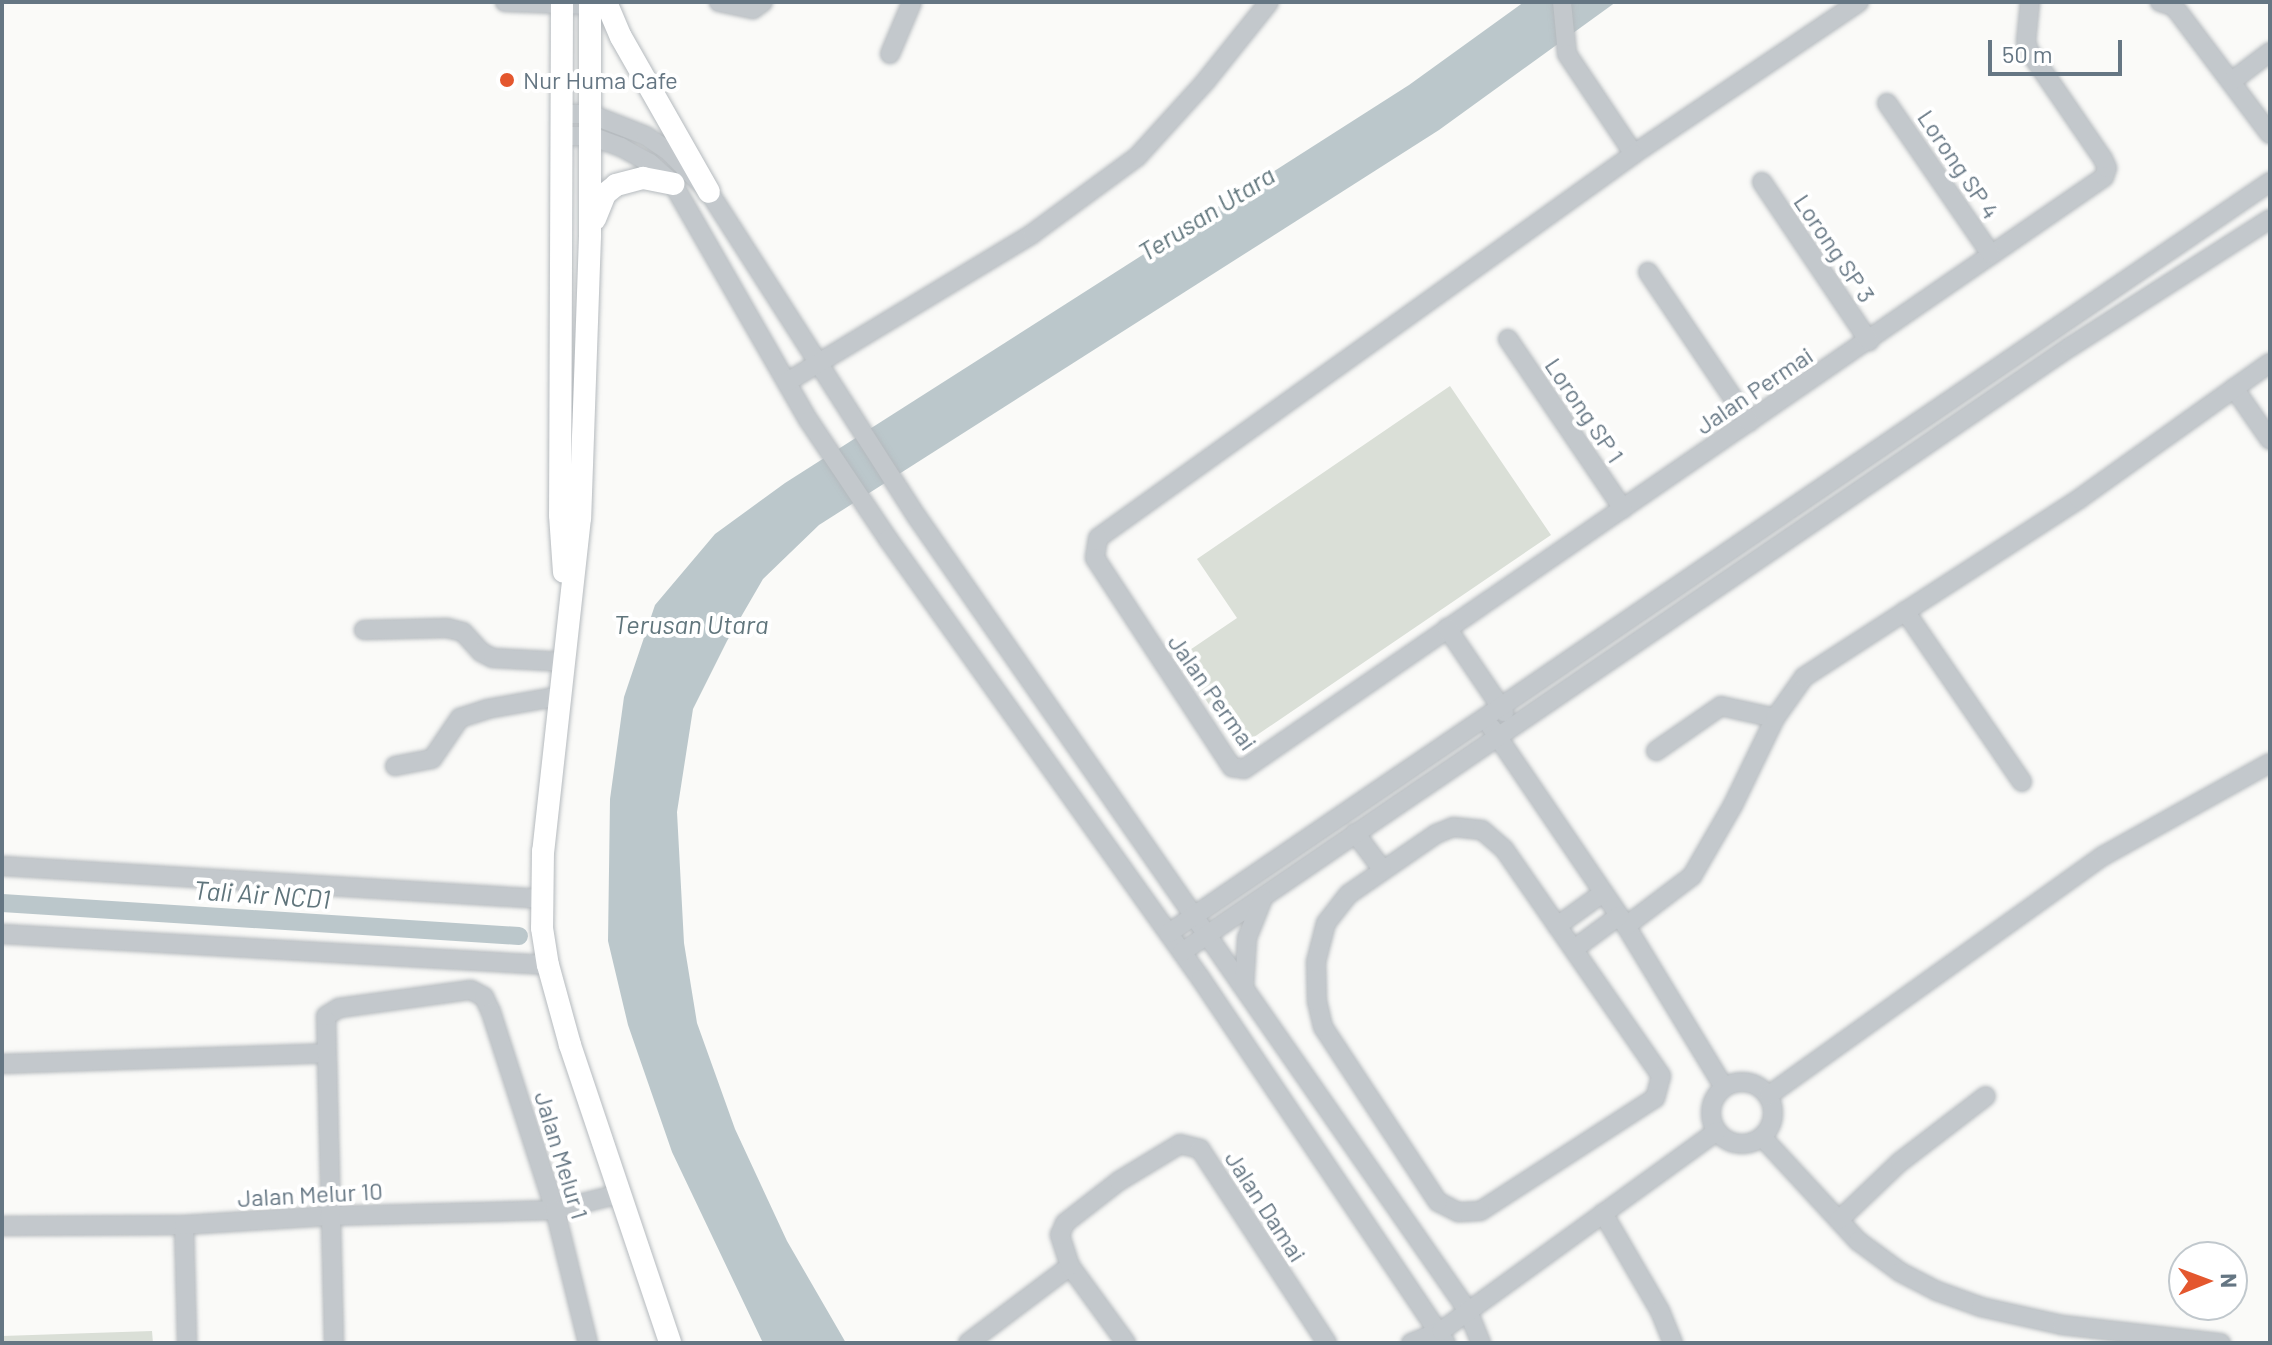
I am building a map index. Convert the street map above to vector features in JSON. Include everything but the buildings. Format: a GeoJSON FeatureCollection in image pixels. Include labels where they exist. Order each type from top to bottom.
{"type":"FeatureCollection","features":[{"type":"Feature","properties":{"kind":"main road"},"geometry":{"type":"LineString","coordinates":[[562,3],[560,515],[568,633]]}},
{"type":"Feature","properties":{"kind":"main road"},"geometry":{"type":"LineString","coordinates":[[596,3],[580,518],[543,851],[543,899],[548,965],[619,1194],[655,1290],[670,1343]]}},
{"type":"Feature","properties":{"kind":"main road"},"geometry":{"type":"LineString","coordinates":[[596,3],[709,192]]}},
{"type":"Feature","properties":{"kind":"main road"},"geometry":{"type":"LineString","coordinates":[[590,236],[597,209],[605,194],[616,185],[643,178],[673,184]]}},
{"type":"Feature","properties":{"kind":"street"},"geometry":{"type":"LineString","coordinates":[[505,2],[596,3]]}},
{"type":"Feature","properties":{"kind":"street"},"geometry":{"type":"LineString","coordinates":[[719,2],[753,9],[763,2]]}},
{"type":"Feature","properties":{"kind":"street"},"geometry":{"type":"LineString","coordinates":[[890,54],[912,2]]}},
{"type":"Feature","properties":{"kind":"street"},"geometry":{"type":"LineString","coordinates":[[787,382],[1032,234],[1137,157],[1205,82],[1269,2]]}},
{"type":"Feature","properties":{"kind":"street"},"geometry":{"type":"LineString","coordinates":[[1562,2],[1565,48],[1634,154]]}},
{"type":"Feature","properties":{"kind":"street","name":"Jalan Permai"},"geometry":{"type":"LineString","coordinates":[[1859,2],[1634,154],[1098,538],[1094,547],[1095,558],[1232,767],[1238,770],[1869,341],[1990,253],[2104,177],[2107,168],[2103,159],[2029,51],[2026,42],[2030,2]]}},
{"type":"Feature","properties":{"kind":"street"},"geometry":{"type":"LineString","coordinates":[[2160,2],[2173,6],[2270,134]]}},
{"type":"Feature","properties":{"kind":"street"},"geometry":{"type":"LineString","coordinates":[[2232,81],[2270,52]]}},
{"type":"Feature","properties":{"kind":"street","name":"Lorong SP 4"},"geometry":{"type":"LineString","coordinates":[[1887,103],[1990,253]]}},
{"type":"Feature","properties":{"kind":"street"},"geometry":{"type":"LineString","coordinates":[[562,125],[590,125],[646,136],[667,150],[709,192],[816,364],[917,517],[1468,1311],[1481,1343]]}},
{"type":"Feature","properties":{"kind":"street"},"geometry":{"type":"LineString","coordinates":[[590,125],[650,163],[673,184],[809,421],[888,539],[1169,933],[1444,1337]]}},
{"type":"Feature","properties":{"kind":"street","name":"Lorong SP 3"},"geometry":{"type":"LineString","coordinates":[[1762,182],[1869,341]]}},
{"type":"Feature","properties":{"kind":"street"},"geometry":{"type":"LineString","coordinates":[[1169,933],[1491,710],[2270,182]]}},
{"type":"Feature","properties":{"kind":"street"},"geometry":{"type":"LineString","coordinates":[[1182,952],[2070,347],[2270,219]]}},
{"type":"Feature","properties":{"kind":"street"},"geometry":{"type":"LineString","coordinates":[[1648,272],[1749,422]]}},
{"type":"Feature","properties":{"kind":"street","name":"Lorong SP 1"},"geometry":{"type":"LineString","coordinates":[[1508,339],[1623,509]]}},
{"type":"Feature","properties":{"kind":"street"},"geometry":{"type":"LineString","coordinates":[[1574,949],[1692,876],[1733,805],[1775,718],[1804,677],[2079,499],[2270,363]]}},
{"type":"Feature","properties":{"kind":"street"},"geometry":{"type":"LineString","coordinates":[[2234,388],[2270,440]]}},
{"type":"Feature","properties":{"kind":"street"},"geometry":{"type":"LineString","coordinates":[[1905,611],[2022,782]]}},
{"type":"Feature","properties":{"kind":"street"},"geometry":{"type":"LineString","coordinates":[[364,630],[447,628],[463,632],[481,652],[493,658],[566,662]]}},
{"type":"Feature","properties":{"kind":"street"},"geometry":{"type":"LineString","coordinates":[[1447,628],[1491,710],[1724,1087]]}},
{"type":"Feature","properties":{"kind":"street"},"geometry":{"type":"LineString","coordinates":[[395,766],[432,759],[448,731],[460,718],[487,709],[561,696]]}},
{"type":"Feature","properties":{"kind":"street"},"geometry":{"type":"LineString","coordinates":[[1656,751],[1721,706],[1775,718]]}},
{"type":"Feature","properties":{"kind":"street"},"geometry":{"type":"LineString","coordinates":[[1769,1095],[2103,856],[2270,763]]}},
{"type":"Feature","properties":{"kind":"street"},"geometry":{"type":"LineString","coordinates":[[1453,827],[1482,830],[1504,849],[1661,1076],[1659,1092],[1501,1200],[1480,1211],[1458,1212],[1438,1202],[1323,1027],[1317,1002],[1316,962],[1326,923],[1349,894],[1382,869],[1453,827]]}},
{"type":"Feature","properties":{"kind":"street"},"geometry":{"type":"LineString","coordinates":[[1355,833],[1382,869]]}},
{"type":"Feature","properties":{"kind":"street"},"geometry":{"type":"LineString","coordinates":[[2,866],[543,899]]}},
{"type":"Feature","properties":{"kind":"street"},"geometry":{"type":"LineString","coordinates":[[1557,926],[1603,893]]}},
{"type":"Feature","properties":{"kind":"street"},"geometry":{"type":"LineString","coordinates":[[1244,987],[1247,938],[1264,895]]}},
{"type":"Feature","properties":{"kind":"street"},"geometry":{"type":"LineString","coordinates":[[2,934],[548,965]]}},
{"type":"Feature","properties":{"kind":"street","name":"Jalan Melur 1"},"geometry":{"type":"LineString","coordinates":[[326,1053],[326,1016],[331,1011],[471,990],[484,997],[555,1210],[588,1343]]}},
{"type":"Feature","properties":{"kind":"street"},"geometry":{"type":"LineString","coordinates":[[2,1064],[326,1053],[334,1343]]}},
{"type":"Feature","properties":{"kind":"street"},"geometry":{"type":"LineString","coordinates":[[1743,1081],[1762,1088],[1769,1095],[1774,1113],[1762,1137],[1753,1142],[1733,1143],[1717,1131],[1712,1122],[1712,1103],[1724,1087],[1743,1081]]}},
{"type":"Feature","properties":{"kind":"street"},"geometry":{"type":"LineString","coordinates":[[1839,1220],[1900,1162],[1986,1096]]}},
{"type":"Feature","properties":{"kind":"street"},"geometry":{"type":"LineString","coordinates":[[1411,1343],[1444,1337],[1468,1311],[1717,1131]]}},
{"type":"Feature","properties":{"kind":"street"},"geometry":{"type":"LineString","coordinates":[[1762,1137],[1878,1257],[1955,1299],[2062,1325],[2221,1343]]}},
{"type":"Feature","properties":{"kind":"street","name":"Jalan Damai"},"geometry":{"type":"LineString","coordinates":[[1126,1343],[1070,1266],[1060,1246],[1060,1235],[1065,1223],[1119,1181],[1180,1144],[1191,1144],[1200,1149],[1327,1343]]}},
{"type":"Feature","properties":{"kind":"street","name":"Jalan Melur 10"},"geometry":{"type":"LineString","coordinates":[[2,1226],[184,1225],[329,1216],[555,1210],[619,1194]]}},
{"type":"Feature","properties":{"kind":"street"},"geometry":{"type":"LineString","coordinates":[[1603,1213],[1660,1311],[1673,1343]]}},
{"type":"Feature","properties":{"kind":"street"},"geometry":{"type":"LineString","coordinates":[[184,1225],[187,1343]]}},
{"type":"Feature","properties":{"kind":"street"},"geometry":{"type":"LineString","coordinates":[[968,1343],[1070,1266]]}},
{"type":"Feature","properties":{"kind":"shaded area"},"geometry":{"type":"Polygon","coordinates":[[[1450,386],[1551,535],[1238,748],[1178,658],[1237,618],[1197,559],[1450,386]]]}},
{"type":"Feature","properties":{"kind":"shaded area"},"geometry":{"type":"Polygon","coordinates":[[[152,1331],[153,1343],[2,1343],[2,1336],[152,1331]]]}},
{"type":"Feature","properties":{"kind":"water","name":"Terusan Utara"},"geometry":{"type":"Polygon","coordinates":[[[1524,2],[1616,2],[1439,130],[819,525],[763,579],[727,641],[693,709],[677,812],[684,943],[697,1023],[735,1129],[787,1241],[846,1343],[763,1343],[672,1152],[628,1025],[608,941],[610,799],[624,697],[655,605],[715,534],[785,483],[1409,85],[1524,2]]]}},
{"type":"Feature","properties":{"kind":"waterway","name":"Tali Air NCD1"},"geometry":{"type":"LineString","coordinates":[[2,903],[519,936]]}},
{"type":"Feature","properties":{"kind":"place","name":"Nur Huma Cafe"},"geometry":{"type":"Point","coordinates":[507,80]}}]}
